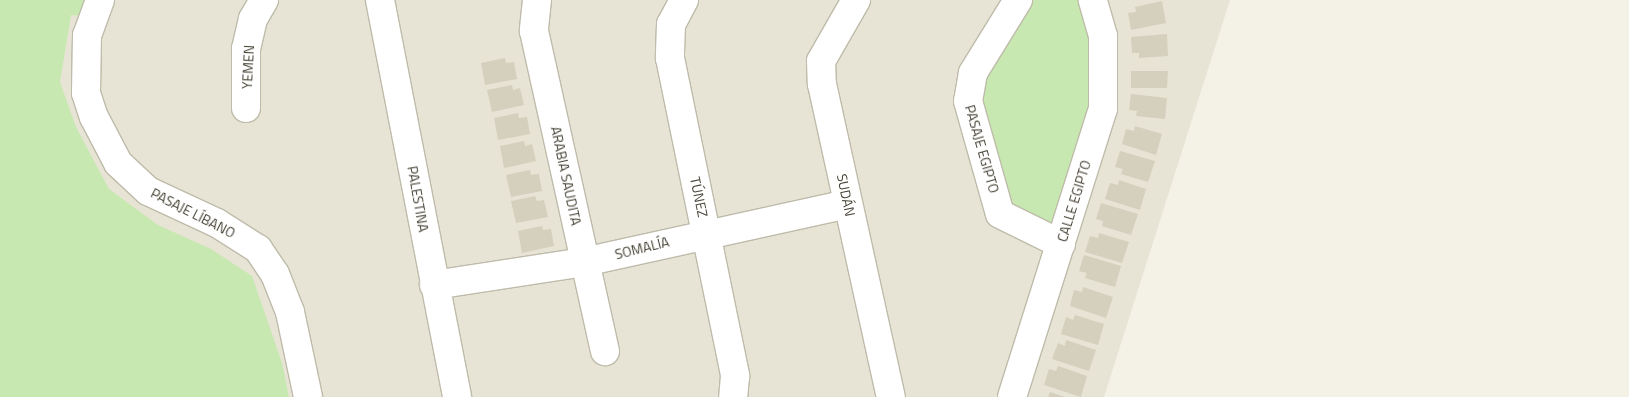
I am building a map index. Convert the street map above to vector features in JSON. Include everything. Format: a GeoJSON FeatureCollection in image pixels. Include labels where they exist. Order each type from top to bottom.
{"type":"FeatureCollection","features":[{"type":"Feature","properties":{"kind":"street","name":"PASAJE LÍBANO"},"geometry":{"type":"LineString","coordinates":[[100,0],[87,35],[86,93],[94,117],[118,162],[148,191],[217,223],[258,249],[275,274],[290,312],[308,397]]}},
{"type":"Feature","properties":{"kind":"street","name":"YEMEN"},"geometry":{"type":"LineString","coordinates":[[246,108],[246,49],[253,19],[264,0]]}},
{"type":"Feature","properties":{"kind":"street","name":"PALESTINA"},"geometry":{"type":"LineString","coordinates":[[380,0],[397,72],[434,285],[457,397]]}},
{"type":"Feature","properties":{"kind":"street","name":"ARABIA SAUDITA"},"geometry":{"type":"LineString","coordinates":[[537,0],[534,31],[605,351]]}},
{"type":"Feature","properties":{"kind":"street","name":"TÚNEZ"},"geometry":{"type":"LineString","coordinates":[[684,0],[671,24],[668,47],[735,376],[733,397]]}},
{"type":"Feature","properties":{"kind":"street","name":"SUDÁN"},"geometry":{"type":"LineString","coordinates":[[856,0],[821,61],[822,84],[890,397]]}},
{"type":"Feature","properties":{"kind":"street","name":"PASAJE EGIPTO"},"geometry":{"type":"LineString","coordinates":[[1018,0],[973,73],[968,101],[1000,214],[1061,244]]}},
{"type":"Feature","properties":{"kind":"street","name":"CALLE EGIPTO"},"geometry":{"type":"LineString","coordinates":[[1012,397],[1103,109],[1103,36],[1093,0]]}},
{"type":"Feature","properties":{"kind":"street","name":"SOMALÍA"},"geometry":{"type":"LineString","coordinates":[[434,285],[584,262],[706,233],[848,204]]}},
{"type":"Feature","properties":{"kind":"shaded area"},"geometry":{"type":"Polygon","coordinates":[[[44,0],[1230,0],[1104,397],[234,397],[57,164],[44,0]]]}},
{"type":"Feature","properties":{"kind":"green space"},"geometry":{"type":"Polygon","coordinates":[[[0,0],[89,0],[82,16],[71,15],[60,82],[76,127],[109,189],[158,225],[211,249],[252,276],[282,363],[289,397],[0,397],[0,0]]]}},
{"type":"Feature","properties":{"kind":"green space"},"geometry":{"type":"Polygon","coordinates":[[[1026,0],[1083,0],[1089,19],[1094,74],[1090,115],[1056,224],[1042,224],[1004,210],[977,86],[1026,0]]]}},
{"type":"Feature","properties":{"kind":"building"},"geometry":{"type":"Polygon","coordinates":[[[1162,1],[1166,23],[1131,30],[1128,13],[1136,12],[1135,7],[1162,1]]]}},
{"type":"Feature","properties":{"kind":"building"},"geometry":{"type":"Polygon","coordinates":[[[1167,34],[1168,56],[1139,58],[1139,53],[1132,53],[1131,37],[1167,34]]]}},
{"type":"Feature","properties":{"kind":"building"},"geometry":{"type":"Polygon","coordinates":[[[505,58],[506,63],[514,62],[517,79],[485,85],[481,63],[505,58]]]}},
{"type":"Feature","properties":{"kind":"building"},"geometry":{"type":"Polygon","coordinates":[[[1131,71],[1168,71],[1167,88],[1131,88],[1131,71]]]}},
{"type":"Feature","properties":{"kind":"building"},"geometry":{"type":"Polygon","coordinates":[[[512,85],[513,90],[520,88],[524,105],[492,112],[487,90],[512,85]]]}},
{"type":"Feature","properties":{"kind":"building"},"geometry":{"type":"Polygon","coordinates":[[[1131,94],[1167,98],[1165,119],[1136,116],[1137,111],[1129,110],[1131,94]]]}},
{"type":"Feature","properties":{"kind":"building"},"geometry":{"type":"Polygon","coordinates":[[[518,113],[519,118],[527,117],[530,134],[498,140],[494,118],[518,113]]]}},
{"type":"Feature","properties":{"kind":"building"},"geometry":{"type":"Polygon","coordinates":[[[1135,126],[1162,134],[1156,155],[1122,144],[1126,129],[1134,131],[1135,126]]]}},
{"type":"Feature","properties":{"kind":"building"},"geometry":{"type":"Polygon","coordinates":[[[524,141],[525,146],[532,144],[536,161],[504,168],[500,146],[524,141]]]}},
{"type":"Feature","properties":{"kind":"building"},"geometry":{"type":"Polygon","coordinates":[[[1120,151],[1155,161],[1148,182],[1121,174],[1123,169],[1115,167],[1120,151]]]}},
{"type":"Feature","properties":{"kind":"building"},"geometry":{"type":"Polygon","coordinates":[[[530,170],[531,175],[539,174],[542,191],[511,197],[506,175],[530,170]]]}},
{"type":"Feature","properties":{"kind":"building"},"geometry":{"type":"Polygon","coordinates":[[[1119,180],[1146,189],[1140,210],[1105,199],[1110,183],[1118,185],[1119,180]]]}},
{"type":"Feature","properties":{"kind":"building"},"geometry":{"type":"Polygon","coordinates":[[[535,196],[537,201],[544,200],[548,217],[516,223],[511,201],[535,196]]]}},
{"type":"Feature","properties":{"kind":"building"},"geometry":{"type":"Polygon","coordinates":[[[1101,203],[1138,214],[1131,235],[1102,226],[1103,221],[1096,219],[1101,203]]]}},
{"type":"Feature","properties":{"kind":"building"},"geometry":{"type":"Polygon","coordinates":[[[542,226],[543,230],[551,229],[554,246],[522,253],[518,231],[542,226]]]}},
{"type":"Feature","properties":{"kind":"building"},"geometry":{"type":"Polygon","coordinates":[[[1099,233],[1129,242],[1122,263],[1085,252],[1090,236],[1098,238],[1099,233]]]}},
{"type":"Feature","properties":{"kind":"building"},"geometry":{"type":"Polygon","coordinates":[[[1084,255],[1121,266],[1115,287],[1085,278],[1087,273],[1079,271],[1084,255]]]}},
{"type":"Feature","properties":{"kind":"building"},"geometry":{"type":"Polygon","coordinates":[[[1083,287],[1113,297],[1106,318],[1070,306],[1074,290],[1082,292],[1083,287]]]}},
{"type":"Feature","properties":{"kind":"building"},"geometry":{"type":"Polygon","coordinates":[[[1075,315],[1104,324],[1098,345],[1061,334],[1066,317],[1073,320],[1075,315]]]}},
{"type":"Feature","properties":{"kind":"building"},"geometry":{"type":"Polygon","coordinates":[[[1066,340],[1096,350],[1089,371],[1052,359],[1058,343],[1065,346],[1066,340]]]}},
{"type":"Feature","properties":{"kind":"building"},"geometry":{"type":"Polygon","coordinates":[[[1058,366],[1087,376],[1081,397],[1044,385],[1049,369],[1056,371],[1058,366]]]}},
{"type":"Feature","properties":{"kind":"building"},"geometry":{"type":"Polygon","coordinates":[[[1050,392],[1065,397],[1048,397],[1050,392]]]}}]}
